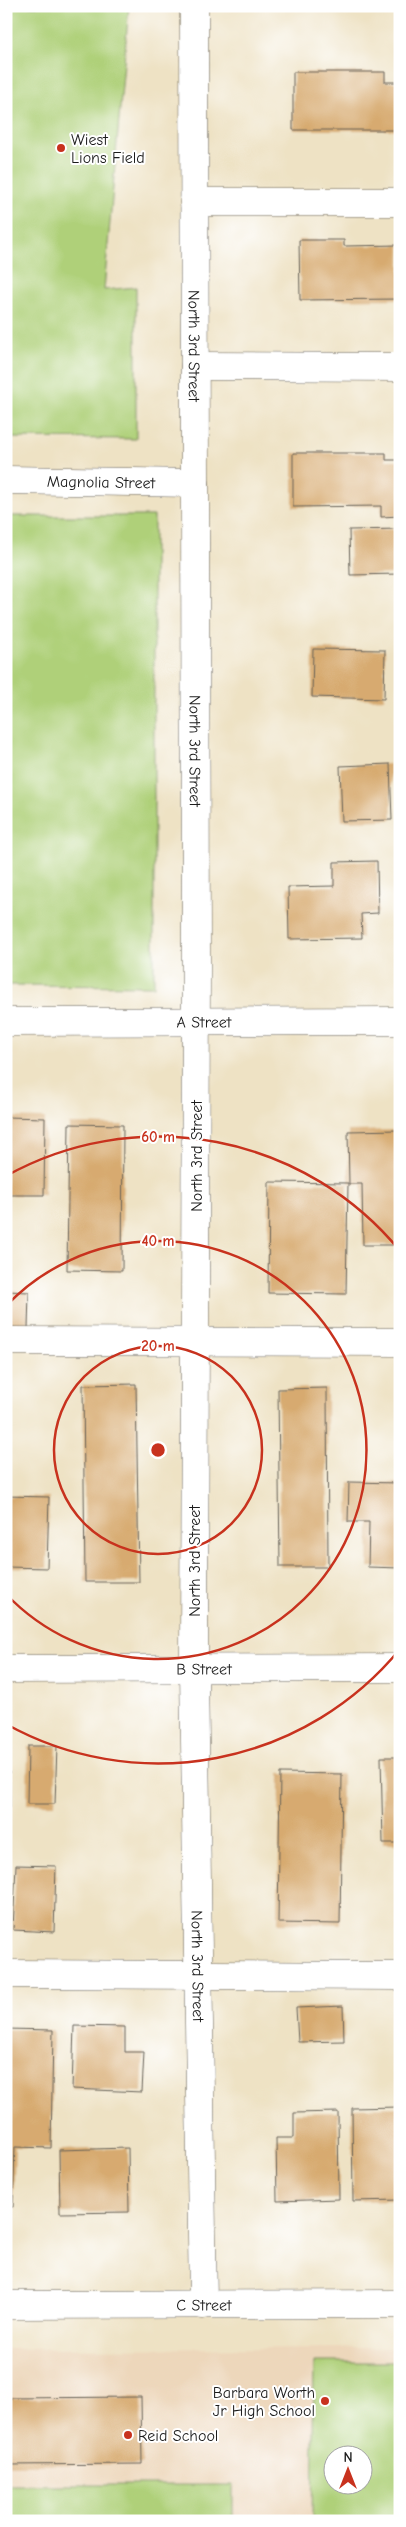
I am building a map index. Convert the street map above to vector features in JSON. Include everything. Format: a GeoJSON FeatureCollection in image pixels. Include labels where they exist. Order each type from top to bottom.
{"type":"FeatureCollection","features":[{"type":"Feature","properties":{"kind":"street","name":"North 3rd Street"},"geometry":{"type":"LineString","coordinates":[[194,6],[196,1022],[194,1670],[203,2305]]}},
{"type":"Feature","properties":{"kind":"street"},"geometry":{"type":"LineString","coordinates":[[194,202],[400,202]]}},
{"type":"Feature","properties":{"kind":"street"},"geometry":{"type":"LineString","coordinates":[[195,366],[400,367]]}},
{"type":"Feature","properties":{"kind":"street","name":"Magnolia Street"},"geometry":{"type":"LineString","coordinates":[[6,480],[195,483]]}},
{"type":"Feature","properties":{"kind":"street","name":"A Street"},"geometry":{"type":"LineString","coordinates":[[6,1022],[400,1021]]}},
{"type":"Feature","properties":{"kind":"street"},"geometry":{"type":"LineString","coordinates":[[6,1341],[400,1342]]}},
{"type":"Feature","properties":{"kind":"street","name":"B Street"},"geometry":{"type":"LineString","coordinates":[[6,1669],[400,1668]]}},
{"type":"Feature","properties":{"kind":"street"},"geometry":{"type":"LineString","coordinates":[[6,1974],[400,1976]]}},
{"type":"Feature","properties":{"kind":"street","name":"C Street"},"geometry":{"type":"LineString","coordinates":[[6,2305],[400,2304]]}},
{"type":"Feature","properties":{"kind":"shaded area","name":"Reid School"},"geometry":{"type":"Polygon","coordinates":[[[400,2348],[400,2521],[6,2521],[6,2349],[400,2348]]]}},
{"type":"Feature","properties":{"kind":"green space","name":"Wiest Lions Field"},"geometry":{"type":"Polygon","coordinates":[[[6,6],[129,6],[104,290],[136,287],[136,439],[6,438],[6,6]]]}},
{"type":"Feature","properties":{"kind":"green space"},"geometry":{"type":"Polygon","coordinates":[[[6,516],[154,516],[154,986],[6,985],[6,516]]]}},
{"type":"Feature","properties":{"kind":"green space"},"geometry":{"type":"Polygon","coordinates":[[[314,2362],[400,2362],[400,2521],[312,2521],[314,2362]]]}},
{"type":"Feature","properties":{"kind":"green space"},"geometry":{"type":"Polygon","coordinates":[[[6,2485],[233,2485],[233,2521],[6,2521],[6,2485]]]}},
{"type":"Feature","properties":{"kind":"building"},"geometry":{"type":"Polygon","coordinates":[[[293,72],[385,72],[385,82],[400,82],[400,130],[293,130],[293,72]]]}},
{"type":"Feature","properties":{"kind":"building"},"geometry":{"type":"Polygon","coordinates":[[[299,240],[344,240],[344,246],[400,245],[400,299],[300,300],[299,240]]]}},
{"type":"Feature","properties":{"kind":"building"},"geometry":{"type":"Polygon","coordinates":[[[293,453],[386,453],[386,460],[400,460],[400,516],[381,517],[381,506],[293,507],[293,453]]]}},
{"type":"Feature","properties":{"kind":"building"},"geometry":{"type":"Polygon","coordinates":[[[400,529],[400,574],[350,575],[349,530],[400,529]]]}},
{"type":"Feature","properties":{"kind":"building"},"geometry":{"type":"Polygon","coordinates":[[[313,649],[385,650],[384,699],[312,697],[313,649]]]}},
{"type":"Feature","properties":{"kind":"building"},"geometry":{"type":"Polygon","coordinates":[[[390,764],[392,820],[342,821],[340,766],[390,764]]]}},
{"type":"Feature","properties":{"kind":"building"},"geometry":{"type":"Polygon","coordinates":[[[377,861],[378,913],[361,914],[362,938],[289,939],[288,887],[334,886],[334,862],[377,861]]]}},
{"type":"Feature","properties":{"kind":"building"},"geometry":{"type":"Polygon","coordinates":[[[6,1117],[45,1118],[44,1195],[6,1195],[6,1117]]]}},
{"type":"Feature","properties":{"kind":"building"},"geometry":{"type":"Polygon","coordinates":[[[69,1124],[123,1125],[122,1271],[67,1270],[69,1124]]]}},
{"type":"Feature","properties":{"kind":"building"},"geometry":{"type":"Polygon","coordinates":[[[400,1130],[400,1245],[363,1245],[362,1184],[349,1184],[348,1131],[400,1130]]]}},
{"type":"Feature","properties":{"kind":"building"},"geometry":{"type":"Polygon","coordinates":[[[269,1182],[348,1183],[346,1294],[268,1293],[269,1182]]]}},
{"type":"Feature","properties":{"kind":"building"},"geometry":{"type":"Polygon","coordinates":[[[6,1291],[29,1292],[28,1328],[6,1327],[6,1291]]]}},
{"type":"Feature","properties":{"kind":"building"},"geometry":{"type":"Polygon","coordinates":[[[136,1384],[139,1582],[85,1582],[83,1385],[136,1384]]]}},
{"type":"Feature","properties":{"kind":"building"},"geometry":{"type":"Polygon","coordinates":[[[327,1388],[328,1567],[280,1567],[278,1389],[327,1388]]]}},
{"type":"Feature","properties":{"kind":"building"},"geometry":{"type":"Polygon","coordinates":[[[349,1482],[400,1483],[400,1568],[368,1567],[369,1522],[348,1522],[349,1482]]]}},
{"type":"Feature","properties":{"kind":"building"},"geometry":{"type":"Polygon","coordinates":[[[6,1496],[49,1497],[47,1568],[6,1567],[6,1496]]]}},
{"type":"Feature","properties":{"kind":"building"},"geometry":{"type":"Polygon","coordinates":[[[28,1746],[57,1746],[55,1804],[27,1804],[28,1746]]]}},
{"type":"Feature","properties":{"kind":"building"},"geometry":{"type":"Polygon","coordinates":[[[6,1752],[9,1752],[10,1808],[6,1808],[6,1752]]]}},
{"type":"Feature","properties":{"kind":"building"},"geometry":{"type":"Polygon","coordinates":[[[381,1757],[400,1757],[400,1843],[383,1843],[381,1757]]]}},
{"type":"Feature","properties":{"kind":"building"},"geometry":{"type":"Polygon","coordinates":[[[280,1773],[342,1774],[340,1924],[278,1923],[280,1773]]]}},
{"type":"Feature","properties":{"kind":"building"},"geometry":{"type":"Polygon","coordinates":[[[16,1865],[56,1866],[54,1932],[13,1930],[16,1865]]]}},
{"type":"Feature","properties":{"kind":"building"},"geometry":{"type":"Polygon","coordinates":[[[343,2006],[344,2041],[298,2042],[296,2008],[343,2006]]]}},
{"type":"Feature","properties":{"kind":"building"},"geometry":{"type":"Polygon","coordinates":[[[74,2026],[125,2027],[125,2052],[144,2052],[142,2092],[72,2089],[74,2026]]]}},
{"type":"Feature","properties":{"kind":"building"},"geometry":{"type":"Polygon","coordinates":[[[6,2029],[53,2030],[51,2148],[15,2147],[13,2207],[6,2207],[6,2029]]]}},
{"type":"Feature","properties":{"kind":"building"},"geometry":{"type":"Polygon","coordinates":[[[400,2107],[400,2200],[353,2201],[352,2108],[400,2107]]]}},
{"type":"Feature","properties":{"kind":"building"},"geometry":{"type":"Polygon","coordinates":[[[338,2112],[339,2199],[277,2201],[276,2138],[294,2138],[294,2113],[338,2112]]]}},
{"type":"Feature","properties":{"kind":"building"},"geometry":{"type":"Polygon","coordinates":[[[128,2148],[129,2212],[60,2213],[59,2150],[128,2148]]]}},
{"type":"Feature","properties":{"kind":"building"},"geometry":{"type":"Polygon","coordinates":[[[141,2397],[142,2464],[6,2465],[6,2398],[141,2397]]]}},
{"type":"Feature","properties":{"kind":"place","name":"Wiest Lions Field"},"geometry":{"type":"Point","coordinates":[61,148]}},
{"type":"Feature","properties":{"kind":"place","name":"Barbara Worth Jr High School"},"geometry":{"type":"Point","coordinates":[325,2401]}},
{"type":"Feature","properties":{"kind":"place","name":"Reid School"},"geometry":{"type":"Point","coordinates":[128,2435]}}]}
